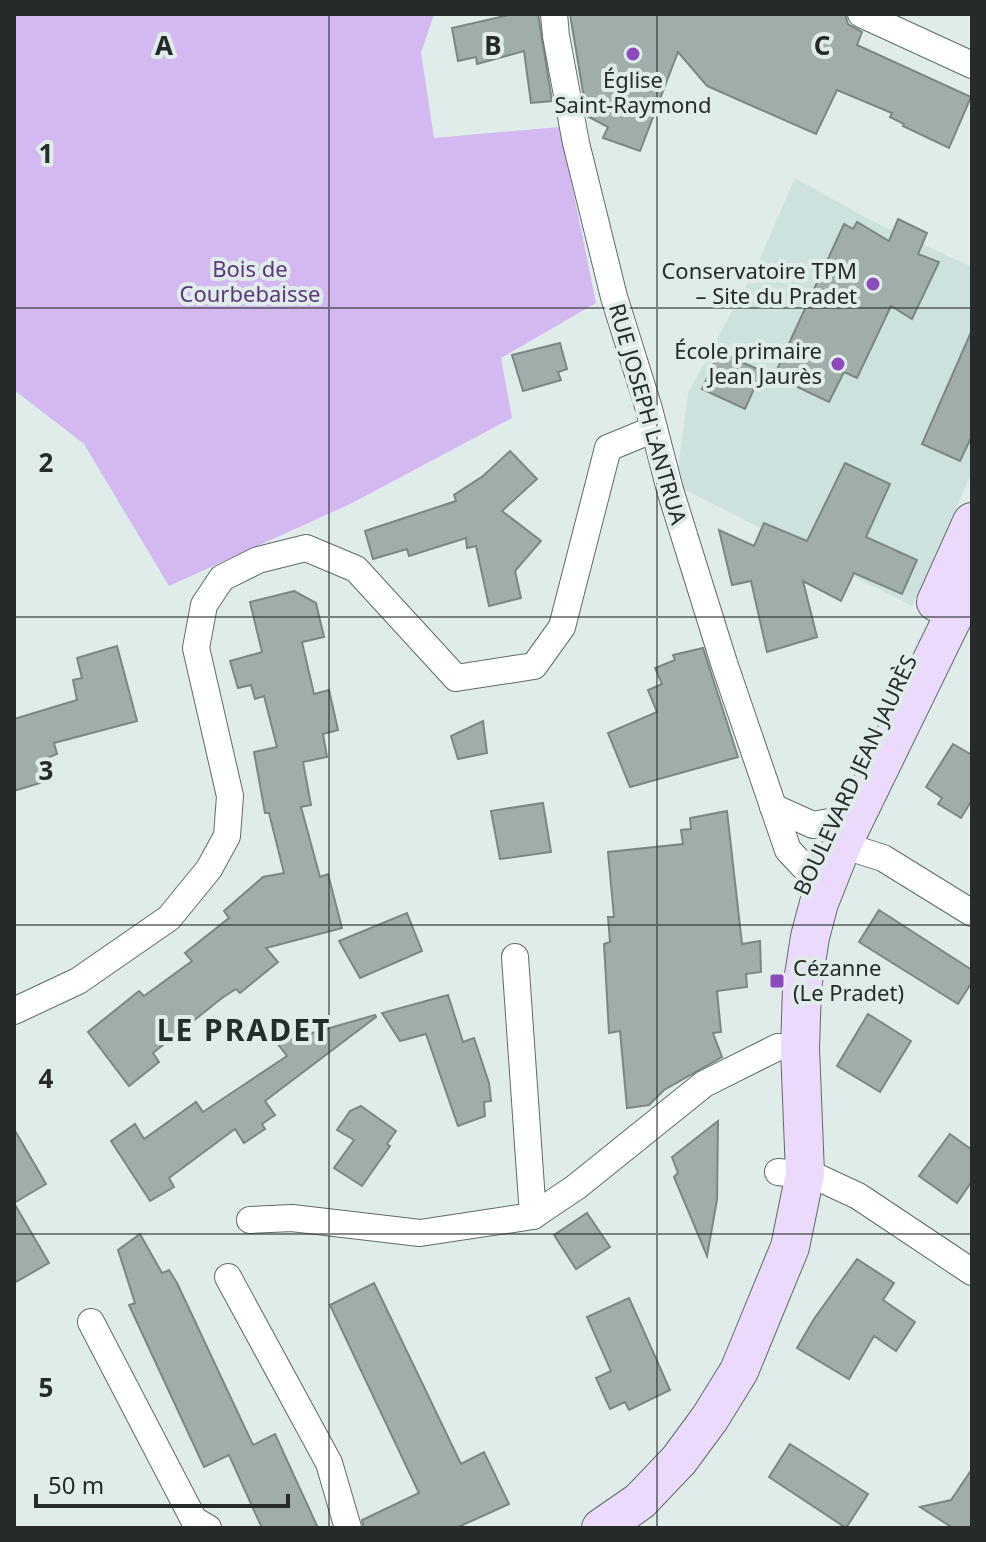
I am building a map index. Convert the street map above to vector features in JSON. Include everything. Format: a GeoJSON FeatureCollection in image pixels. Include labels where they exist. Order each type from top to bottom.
{"type":"FeatureCollection","features":[{"type":"Feature","properties":{"kind":"street","name":"RUE JOSEPH LANTRUA"},"geometry":{"type":"LineString","coordinates":[[554,14],[576,143],[614,297],[674,504],[788,850],[806,869]]}},
{"type":"Feature","properties":{"kind":"street"},"geometry":{"type":"LineString","coordinates":[[861,14],[972,65]]}},
{"type":"Feature","properties":{"kind":"street"},"geometry":{"type":"LineString","coordinates":[[14,1011],[78,981],[169,918],[209,869],[227,836],[230,796],[196,648],[204,605],[222,578],[258,560],[306,548],[356,569],[456,678],[534,666],[562,627],[608,448],[654,429]]}},
{"type":"Feature","properties":{"kind":"street","name":"BOULEVARD JEAN JAURÈS"},"geometry":{"type":"LineString","coordinates":[[789,1048],[810,937],[842,828],[927,621],[972,522]]}},
{"type":"Feature","properties":{"kind":"street","name":"BOULEVARD JEAN JAURÈS"},"geometry":{"type":"LineString","coordinates":[[601,1528],[640,1501],[679,1460],[739,1371],[760,1314],[792,1173],[789,1048],[777,981],[787,929],[806,869],[842,828],[972,578]]}},
{"type":"Feature","properties":{"kind":"street"},"geometry":{"type":"LineString","coordinates":[[773,807],[813,825],[842,828],[883,858],[972,913]]}},
{"type":"Feature","properties":{"kind":"street"},"geometry":{"type":"LineString","coordinates":[[515,957],[533,1216]]}},
{"type":"Feature","properties":{"kind":"street"},"geometry":{"type":"LineString","coordinates":[[250,1220],[292,1218],[420,1233],[533,1216],[576,1187],[704,1084],[789,1048]]}},
{"type":"Feature","properties":{"kind":"street"},"geometry":{"type":"LineString","coordinates":[[792,1173],[815,1176],[858,1196],[972,1272]]}},
{"type":"Feature","properties":{"kind":"street"},"geometry":{"type":"LineString","coordinates":[[228,1277],[329,1463],[348,1528]]}},
{"type":"Feature","properties":{"kind":"street"},"geometry":{"type":"LineString","coordinates":[[91,1322],[194,1520],[208,1528]]}},
{"type":"Feature","properties":{"kind":"shaded area","name":"École primaire Jean Jaurès"},"geometry":{"type":"Polygon","coordinates":[[[795,178],[868,219],[972,267],[972,472],[912,606],[676,485],[688,393],[758,263],[795,178]]]}},
{"type":"Feature","properties":{"kind":"green space","name":"Bois de Courbebaisse"},"geometry":{"type":"Polygon","coordinates":[[[14,14],[434,14],[421,53],[434,138],[560,127],[596,303],[501,358],[512,418],[350,504],[169,586],[84,444],[14,390],[14,14]]]}},
{"type":"Feature","properties":{"kind":"building"},"geometry":{"type":"Polygon","coordinates":[[[513,14],[538,14],[552,101],[531,103],[524,51],[477,64],[476,57],[458,61],[452,28],[513,14]]]}},
{"type":"Feature","properties":{"kind":"building"},"geometry":{"type":"Polygon","coordinates":[[[570,14],[845,14],[848,24],[862,32],[857,45],[971,97],[949,148],[903,126],[890,117],[892,113],[837,90],[816,134],[707,86],[678,52],[640,151],[603,138],[608,127],[587,116],[570,14]]]}},
{"type":"Feature","properties":{"kind":"building","name":"Conservatoire TPM – Site du Pradet"},"geometry":{"type":"Polygon","coordinates":[[[898,219],[927,233],[918,254],[939,262],[912,319],[891,306],[857,378],[844,372],[829,402],[774,376],[844,224],[853,229],[857,222],[889,241],[898,219]]]}},
{"type":"Feature","properties":{"kind":"building"},"geometry":{"type":"Polygon","coordinates":[[[972,330],[972,436],[960,461],[922,444],[972,330]]]}},
{"type":"Feature","properties":{"kind":"building"},"geometry":{"type":"Polygon","coordinates":[[[560,343],[567,369],[558,372],[561,380],[523,391],[512,355],[560,343]]]}},
{"type":"Feature","properties":{"kind":"building"},"geometry":{"type":"Polygon","coordinates":[[[719,352],[762,371],[745,409],[702,389],[719,352]]]}},
{"type":"Feature","properties":{"kind":"building"},"geometry":{"type":"Polygon","coordinates":[[[510,451],[537,479],[502,511],[541,541],[515,571],[521,598],[489,606],[476,546],[467,548],[466,538],[409,556],[407,549],[373,559],[365,531],[456,501],[454,495],[483,476],[510,451]]]}},
{"type":"Feature","properties":{"kind":"building"},"geometry":{"type":"Polygon","coordinates":[[[845,463],[890,484],[866,537],[917,560],[902,594],[854,573],[841,601],[803,581],[817,637],[767,652],[751,581],[732,585],[719,530],[754,546],[764,523],[807,541],[845,463]]]}},
{"type":"Feature","properties":{"kind":"building"},"geometry":{"type":"Polygon","coordinates":[[[294,591],[316,603],[324,637],[302,642],[314,694],[329,690],[338,730],[323,734],[327,757],[303,762],[311,805],[301,807],[320,877],[328,874],[342,928],[266,948],[278,962],[240,993],[236,989],[222,998],[153,1053],[159,1062],[129,1086],[88,1032],[139,991],[144,996],[192,961],[185,953],[229,918],[224,911],[263,877],[284,873],[269,813],[265,813],[254,752],[277,747],[264,696],[255,699],[251,685],[238,688],[230,661],[262,652],[250,602],[294,591]]]}},
{"type":"Feature","properties":{"kind":"building"},"geometry":{"type":"Polygon","coordinates":[[[117,646],[137,721],[54,743],[57,754],[47,758],[53,779],[14,791],[14,719],[77,700],[73,680],[82,678],[77,658],[117,646]]]}},
{"type":"Feature","properties":{"kind":"building"},"geometry":{"type":"Polygon","coordinates":[[[703,648],[738,757],[630,787],[608,733],[657,712],[648,690],[662,684],[655,668],[675,660],[673,655],[703,648]]]}},
{"type":"Feature","properties":{"kind":"building"},"geometry":{"type":"Polygon","coordinates":[[[483,721],[487,753],[458,759],[451,736],[483,721]]]}},
{"type":"Feature","properties":{"kind":"building"},"geometry":{"type":"Polygon","coordinates":[[[953,744],[972,755],[972,800],[961,818],[938,804],[942,798],[926,787],[953,744]]]}},
{"type":"Feature","properties":{"kind":"building"},"geometry":{"type":"Polygon","coordinates":[[[543,803],[551,852],[500,859],[491,811],[543,803]]]}},
{"type":"Feature","properties":{"kind":"building"},"geometry":{"type":"Polygon","coordinates":[[[727,811],[742,944],[760,941],[761,972],[746,974],[747,987],[717,991],[721,1032],[713,1033],[722,1057],[664,1090],[649,1105],[627,1108],[620,1031],[609,1033],[604,944],[610,942],[608,917],[614,917],[608,852],[683,844],[681,830],[691,829],[690,818],[727,811]]]}},
{"type":"Feature","properties":{"kind":"building"},"geometry":{"type":"Polygon","coordinates":[[[879,910],[972,970],[972,982],[958,1004],[859,942],[879,910]]]}},
{"type":"Feature","properties":{"kind":"building"},"geometry":{"type":"Polygon","coordinates":[[[407,913],[422,951],[360,978],[339,941],[407,913]]]}},
{"type":"Feature","properties":{"kind":"building"},"geometry":{"type":"Polygon","coordinates":[[[448,995],[463,1042],[474,1038],[489,1083],[491,1101],[484,1102],[485,1116],[458,1126],[426,1034],[400,1041],[382,1013],[448,995]]]}},
{"type":"Feature","properties":{"kind":"building"},"geometry":{"type":"Polygon","coordinates":[[[868,1014],[911,1041],[880,1092],[837,1066],[868,1014]]]}},
{"type":"Feature","properties":{"kind":"building"},"geometry":{"type":"Polygon","coordinates":[[[375,1015],[265,1101],[275,1115],[262,1124],[265,1129],[244,1143],[235,1129],[169,1178],[174,1187],[150,1201],[111,1141],[135,1124],[144,1139],[196,1102],[203,1112],[287,1056],[277,1043],[375,1015]]]}},
{"type":"Feature","properties":{"kind":"building"},"geometry":{"type":"Polygon","coordinates":[[[361,1106],[396,1131],[387,1144],[390,1146],[362,1186],[334,1168],[354,1140],[337,1130],[350,1111],[361,1106]]]}},
{"type":"Feature","properties":{"kind":"building"},"geometry":{"type":"Polygon","coordinates":[[[718,1121],[717,1200],[707,1256],[674,1177],[678,1173],[672,1157],[718,1121]]]}},
{"type":"Feature","properties":{"kind":"building"},"geometry":{"type":"Polygon","coordinates":[[[14,1129],[46,1184],[14,1203],[14,1129]]]}},
{"type":"Feature","properties":{"kind":"building"},"geometry":{"type":"Polygon","coordinates":[[[950,1134],[972,1150],[972,1181],[957,1203],[919,1176],[950,1134]]]}},
{"type":"Feature","properties":{"kind":"building"},"geometry":{"type":"Polygon","coordinates":[[[14,1203],[49,1263],[14,1283],[14,1203]]]}},
{"type":"Feature","properties":{"kind":"building"},"geometry":{"type":"Polygon","coordinates":[[[587,1213],[610,1247],[576,1269],[554,1235],[587,1213]]]}},
{"type":"Feature","properties":{"kind":"building"},"geometry":{"type":"Polygon","coordinates":[[[140,1234],[162,1273],[169,1270],[177,1283],[253,1445],[275,1434],[318,1528],[262,1528],[229,1455],[204,1467],[129,1305],[135,1303],[118,1250],[140,1234]]]}},
{"type":"Feature","properties":{"kind":"building"},"geometry":{"type":"Polygon","coordinates":[[[857,1259],[894,1283],[883,1300],[915,1322],[896,1351],[874,1336],[849,1379],[797,1348],[857,1259]]]}},
{"type":"Feature","properties":{"kind":"building"},"geometry":{"type":"Polygon","coordinates":[[[374,1283],[461,1464],[484,1452],[509,1504],[456,1528],[364,1528],[362,1520],[419,1493],[330,1305],[374,1283]]]}},
{"type":"Feature","properties":{"kind":"building"},"geometry":{"type":"Polygon","coordinates":[[[629,1298],[670,1390],[629,1410],[625,1402],[610,1409],[596,1378],[611,1371],[587,1317],[629,1298]]]}},
{"type":"Feature","properties":{"kind":"building"},"geometry":{"type":"Polygon","coordinates":[[[790,1444],[868,1494],[846,1528],[769,1477],[790,1444]]]}},
{"type":"Feature","properties":{"kind":"building"},"geometry":{"type":"Polygon","coordinates":[[[972,1469],[972,1528],[953,1528],[920,1507],[951,1500],[972,1469]]]}},
{"type":"Feature","properties":{"kind":"place","name":"Église Saint-Raymond"},"geometry":{"type":"Point","coordinates":[633,54]}},
{"type":"Feature","properties":{"kind":"place","name":"Conservatoire TPM – Site du Pradet"},"geometry":{"type":"Point","coordinates":[873,284]}},
{"type":"Feature","properties":{"kind":"place","name":"École primaire Jean Jaurès"},"geometry":{"type":"Point","coordinates":[838,364]}},
{"type":"Feature","properties":{"kind":"place","name":"Cézanne (Le Pradet)"},"geometry":{"type":"Point","coordinates":[777,981]}},
{"type":"Feature","properties":{"kind":"district","name":"LE PRADET"},"geometry":{"type":"Point","coordinates":[244,1031]}}]}
